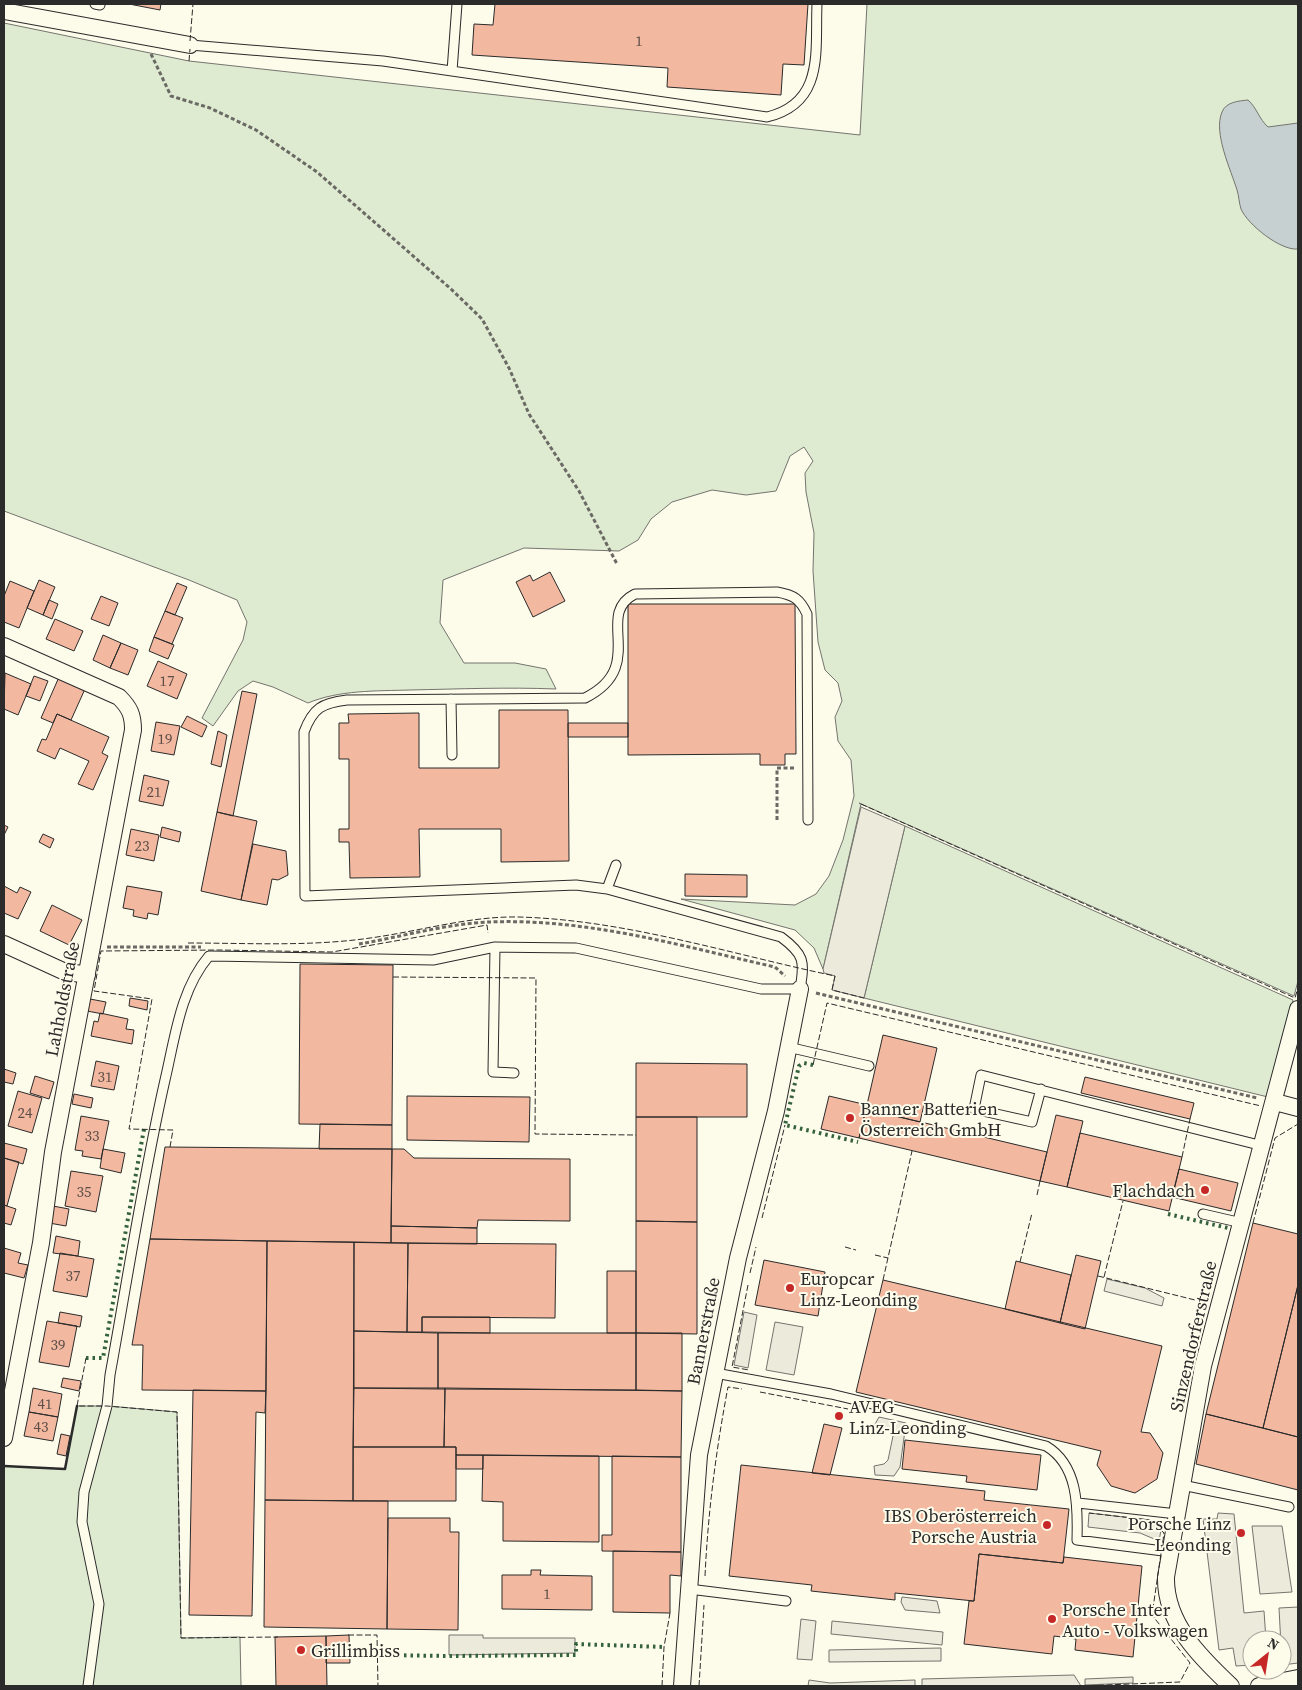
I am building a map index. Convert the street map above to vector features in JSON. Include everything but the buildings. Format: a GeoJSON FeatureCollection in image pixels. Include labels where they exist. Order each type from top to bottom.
{"type":"FeatureCollection","features":[{"type":"Feature","properties":{"kind":"street"},"geometry":{"type":"LineString","coordinates":[[4,11],[190,45]]}},
{"type":"Feature","properties":{"kind":"street","name":"Lahholdstraße"},"geometry":{"type":"LineString","coordinates":[[4,646],[119,697],[129,707],[133,716],[133,730],[53,1152],[41,1243],[4,1438]]}},
{"type":"Feature","properties":{"kind":"street"},"geometry":{"type":"LineString","coordinates":[[4,944],[63,971],[87,975]]}},
{"type":"Feature","properties":{"kind":"street","name":"Bannerstraße"},"geometry":{"type":"LineString","coordinates":[[682,1686],[699,1455],[738,1258],[776,1111],[800,989]]}},
{"type":"Feature","properties":{"kind":"street","name":"Sinzendorferstraße"},"geometry":{"type":"LineString","coordinates":[[1230,1686],[1210,1667],[1182,1631],[1171,1613],[1166,1595],[1171,1552],[1202,1366],[1275,1102],[1294,1045],[1298,1009]]}},
{"type":"Feature","properties":{"kind":"street"},"geometry":{"type":"LineString","coordinates":[[1275,1102],[1298,1108]]}},
{"type":"Feature","properties":{"kind":"street"},"geometry":{"type":"LineString","coordinates":[[1259,1686],[1298,1678]]}},
{"type":"Feature","properties":{"kind":"lane"},"geometry":{"type":"LineString","coordinates":[[452,71],[457,4]]}},
{"type":"Feature","properties":{"kind":"lane"},"geometry":{"type":"LineString","coordinates":[[190,45],[383,61],[767,117],[789,109],[803,98],[809,89],[814,67],[818,4]]}},
{"type":"Feature","properties":{"kind":"lane"},"geometry":{"type":"LineString","coordinates":[[88,1686],[100,1604],[82,1522],[84,1492],[108,1406],[110,1375],[153,1134],[182,1006],[196,971],[209,956],[433,960],[496,947],[576,948],[761,989],[800,989],[804,968],[801,956],[781,937],[607,889],[576,885],[305,896],[304,732],[316,710],[327,702],[347,700],[585,698],[600,690],[612,677],[618,663],[619,607],[625,599],[635,594],[777,592],[792,595],[801,601],[807,614],[808,820]]}},
{"type":"Feature","properties":{"kind":"lane"},"geometry":{"type":"LineString","coordinates":[[451,699],[452,755]]}},
{"type":"Feature","properties":{"kind":"lane"},"geometry":{"type":"LineString","coordinates":[[607,889],[616,865]]}},
{"type":"Feature","properties":{"kind":"lane"},"geometry":{"type":"LineString","coordinates":[[496,947],[493,1072],[514,1073]]}},
{"type":"Feature","properties":{"kind":"lane"},"geometry":{"type":"LineString","coordinates":[[788,1047],[869,1066]]}},
{"type":"Feature","properties":{"kind":"lane"},"geometry":{"type":"LineString","coordinates":[[1041,1089],[1032,1122],[974,1109],[981,1075],[1041,1089],[1263,1146]]}},
{"type":"Feature","properties":{"kind":"lane"},"geometry":{"type":"LineString","coordinates":[[1203,1214],[1242,1223]]}},
{"type":"Feature","properties":{"kind":"lane"},"geometry":{"type":"LineString","coordinates":[[715,1373],[831,1394],[1046,1446],[1058,1454],[1066,1466],[1078,1503],[1077,1540],[1171,1552]]}},
{"type":"Feature","properties":{"kind":"lane"},"geometry":{"type":"LineString","coordinates":[[1182,1485],[1289,1507]]}},
{"type":"Feature","properties":{"kind":"lane"},"geometry":{"type":"LineString","coordinates":[[1078,1503],[1177,1514]]}},
{"type":"Feature","properties":{"kind":"lane"},"geometry":{"type":"LineString","coordinates":[[689,1588],[786,1601]]}},
{"type":"Feature","properties":{"kind":"path"},"geometry":{"type":"LineString","coordinates":[[142,36],[171,96],[210,108],[256,130],[317,172],[451,289],[482,319],[509,368],[530,414],[579,491],[617,564]]}},
{"type":"Feature","properties":{"kind":"path"},"geometry":{"type":"LineString","coordinates":[[777,768],[777,820]]}},
{"type":"Feature","properties":{"kind":"path"},"geometry":{"type":"LineString","coordinates":[[800,989],[1275,1102]]}},
{"type":"Feature","properties":{"kind":"green space"},"geometry":{"type":"Polygon","coordinates":[[[867,4],[1298,4],[1298,981],[1294,996],[859,803],[861,804],[823,969],[814,948],[795,930],[681,899],[795,905],[816,894],[829,876],[843,840],[854,796],[851,760],[838,741],[835,717],[842,701],[838,683],[825,670],[818,642],[813,571],[814,533],[806,492],[805,473],[813,461],[804,447],[790,456],[776,491],[746,495],[712,490],[672,502],[651,519],[638,540],[619,551],[524,548],[443,580],[440,623],[464,663],[515,663],[546,669],[556,689],[483,688],[371,691],[345,693],[308,703],[273,687],[253,681],[238,691],[213,726],[202,718],[243,640],[247,622],[237,600],[189,580],[4,511],[4,23],[189,61],[860,135],[867,4]]]}},
{"type":"Feature","properties":{"kind":"green space"},"geometry":{"type":"Polygon","coordinates":[[[905,826],[1293,1000],[1268,1097],[864,998],[905,826]]]}},
{"type":"Feature","properties":{"kind":"green space"},"geometry":{"type":"Polygon","coordinates":[[[77,1406],[108,1406],[177,1412],[181,1638],[240,1637],[241,1686],[4,1686],[4,1466],[65,1469],[77,1406]]]}},
{"type":"Feature","properties":{"kind":"shaded area"},"geometry":{"type":"Polygon","coordinates":[[[1248,100],[1268,127],[1298,123],[1298,249],[1283,246],[1266,236],[1250,222],[1241,209],[1238,192],[1221,141],[1220,121],[1226,106],[1248,100]]]}},
{"type":"Feature","properties":{"kind":"shaded area"},"geometry":{"type":"Polygon","coordinates":[[[861,807],[905,826],[864,998],[832,990],[835,976],[824,973],[823,969],[861,807]]]}},
{"type":"Feature","properties":{"kind":"shaded area"},"geometry":{"type":"Polygon","coordinates":[[[1107,1279],[1145,1288],[1164,1298],[1162,1306],[1104,1291],[1107,1279]]]}},
{"type":"Feature","properties":{"kind":"shaded area"},"geometry":{"type":"Polygon","coordinates":[[[744,1312],[757,1315],[748,1368],[734,1365],[744,1312]]]}},
{"type":"Feature","properties":{"kind":"shaded area"},"geometry":{"type":"Polygon","coordinates":[[[775,1322],[803,1327],[794,1375],[766,1370],[775,1322]]]}},
{"type":"Feature","properties":{"kind":"shaded area"},"geometry":{"type":"Polygon","coordinates":[[[879,1417],[906,1423],[900,1467],[894,1476],[875,1475],[874,1466],[884,1464],[888,1460],[893,1436],[887,1429],[874,1426],[879,1417]]]}},
{"type":"Feature","properties":{"kind":"shaded area"},"geometry":{"type":"Polygon","coordinates":[[[1089,1513],[1150,1520],[1161,1530],[1159,1541],[1140,1533],[1088,1527],[1089,1513]]]}},
{"type":"Feature","properties":{"kind":"shaded area"},"geometry":{"type":"Polygon","coordinates":[[[1218,1513],[1234,1514],[1244,1613],[1264,1611],[1265,1630],[1242,1630],[1242,1666],[1236,1666],[1233,1648],[1219,1650],[1203,1519],[1217,1519],[1218,1513]]]}},
{"type":"Feature","properties":{"kind":"shaded area"},"geometry":{"type":"Polygon","coordinates":[[[1252,1526],[1282,1526],[1292,1592],[1260,1594],[1252,1526]]]}},
{"type":"Feature","properties":{"kind":"shaded area"},"geometry":{"type":"Polygon","coordinates":[[[902,1597],[937,1601],[940,1613],[905,1610],[901,1602],[902,1597]]]}},
{"type":"Feature","properties":{"kind":"shaded area"},"geometry":{"type":"Polygon","coordinates":[[[1298,1607],[1298,1663],[1292,1664],[1292,1630],[1280,1630],[1279,1608],[1298,1607]]]}},
{"type":"Feature","properties":{"kind":"shaded area"},"geometry":{"type":"Polygon","coordinates":[[[801,1619],[816,1621],[812,1660],[797,1659],[801,1619]]]}},
{"type":"Feature","properties":{"kind":"shaded area"},"geometry":{"type":"Polygon","coordinates":[[[832,1621],[943,1632],[942,1645],[831,1634],[832,1621]]]}},
{"type":"Feature","properties":{"kind":"shaded area"},"geometry":{"type":"Polygon","coordinates":[[[449,1635],[483,1635],[483,1638],[575,1638],[575,1653],[449,1655],[449,1635]]]}},
{"type":"Feature","properties":{"kind":"shaded area"},"geometry":{"type":"Polygon","coordinates":[[[941,1648],[941,1661],[829,1662],[829,1650],[941,1648]]]}},
{"type":"Feature","properties":{"kind":"shaded area"},"geometry":{"type":"Polygon","coordinates":[[[1074,1675],[1081,1686],[922,1686],[922,1679],[1074,1675]]]}},
{"type":"Feature","properties":{"kind":"shaded area"},"geometry":{"type":"Polygon","coordinates":[[[1133,1677],[1133,1683],[1085,1685],[1085,1679],[1133,1677]]]}},
{"type":"Feature","properties":{"kind":"shaded area"},"geometry":{"type":"Polygon","coordinates":[[[809,1680],[830,1683],[915,1680],[915,1686],[808,1686],[809,1680]]]}},
{"type":"Feature","properties":{"kind":"hedge"},"geometry":{"type":"LineString","coordinates":[[813,1065],[804,1063],[799,1066],[785,1125],[858,1142]]}},
{"type":"Feature","properties":{"kind":"hedge"},"geometry":{"type":"LineString","coordinates":[[86,1358],[103,1358],[144,1129]]}},
{"type":"Feature","properties":{"kind":"hedge"},"geometry":{"type":"LineString","coordinates":[[1168,1214],[1228,1228]]}},
{"type":"Feature","properties":{"kind":"hedge"},"geometry":{"type":"LineString","coordinates":[[378,1655],[576,1655],[576,1644],[664,1647]]}},
{"type":"Feature","properties":{"kind":"fence"},"geometry":{"type":"LineString","coordinates":[[190,41],[193,4]]}},
{"type":"Feature","properties":{"kind":"fence"},"geometry":{"type":"LineString","coordinates":[[1294,4],[1298,5]]}},
{"type":"Feature","properties":{"kind":"fence"},"geometry":{"type":"LineString","coordinates":[[189,61],[190,49]]}},
{"type":"Feature","properties":{"kind":"fence"},"geometry":{"type":"LineString","coordinates":[[861,804],[1295,998],[1298,987]]}},
{"type":"Feature","properties":{"kind":"fence"},"geometry":{"type":"LineString","coordinates":[[188,943],[282,944],[330,942],[377,937],[448,924],[501,917],[559,919],[599,924],[678,939],[835,976],[832,990],[864,998]]}},
{"type":"Feature","properties":{"kind":"fence"},"geometry":{"type":"LineString","coordinates":[[170,1147],[173,1130],[129,1129],[152,999],[94,991],[101,951],[219,950],[332,952],[487,925],[488,933]]}},
{"type":"Feature","properties":{"kind":"fence"},"geometry":{"type":"LineString","coordinates":[[393,977],[536,978],[535,1134],[636,1135]]}},
{"type":"Feature","properties":{"kind":"fence"},"geometry":{"type":"LineString","coordinates":[[813,1065],[827,1003],[1261,1106]]}},
{"type":"Feature","properties":{"kind":"fence"},"geometry":{"type":"LineString","coordinates":[[1182,1157],[1190,1119]]}},
{"type":"Feature","properties":{"kind":"fence"},"geometry":{"type":"LineString","coordinates":[[1253,1223],[1275,1138],[1298,1124]]}},
{"type":"Feature","properties":{"kind":"fence"},"geometry":{"type":"LineString","coordinates":[[762,1218],[785,1125]]}},
{"type":"Feature","properties":{"kind":"fence"},"geometry":{"type":"LineString","coordinates":[[883,1280],[912,1151]]}},
{"type":"Feature","properties":{"kind":"fence"},"geometry":{"type":"LineString","coordinates":[[1037,1195],[1040,1181]]}},
{"type":"Feature","properties":{"kind":"fence"},"geometry":{"type":"LineString","coordinates":[[1104,1277],[1123,1201]]}},
{"type":"Feature","properties":{"kind":"fence"},"geometry":{"type":"LineString","coordinates":[[1020,1262],[1032,1213]]}},
{"type":"Feature","properties":{"kind":"fence"},"geometry":{"type":"LineString","coordinates":[[750,1273],[756,1247]]}},
{"type":"Feature","properties":{"kind":"fence"},"geometry":{"type":"LineString","coordinates":[[845,1247],[856,1250]]}},
{"type":"Feature","properties":{"kind":"fence"},"geometry":{"type":"LineString","coordinates":[[875,1255],[888,1258]]}},
{"type":"Feature","properties":{"kind":"fence"},"geometry":{"type":"LineString","coordinates":[[1098,1276],[1195,1300]]}},
{"type":"Feature","properties":{"kind":"fence"},"geometry":{"type":"LineString","coordinates":[[748,1285],[732,1367],[749,1370]]}},
{"type":"Feature","properties":{"kind":"fence"},"geometry":{"type":"LineString","coordinates":[[86,1358],[77,1406],[107,1406],[177,1412],[181,1638],[278,1637]]}},
{"type":"Feature","properties":{"kind":"fence"},"geometry":{"type":"LineString","coordinates":[[705,1576],[713,1481],[728,1387],[742,1389]]}},
{"type":"Feature","properties":{"kind":"fence"},"geometry":{"type":"LineString","coordinates":[[760,1392],[848,1409]]}},
{"type":"Feature","properties":{"kind":"fence"},"geometry":{"type":"LineString","coordinates":[[1081,1686],[1180,1682],[1190,1663],[1152,1615],[1164,1533],[1150,1520],[1089,1513]]}},
{"type":"Feature","properties":{"kind":"fence"},"geometry":{"type":"LineString","coordinates":[[699,1686],[704,1605]]}},
{"type":"Feature","properties":{"kind":"fence"},"geometry":{"type":"LineString","coordinates":[[662,1686],[664,1647],[670,1613]]}},
{"type":"Feature","properties":{"kind":"fence"},"geometry":{"type":"LineString","coordinates":[[348,1635],[377,1635],[378,1686]]}},
{"type":"Feature","properties":{"kind":"wall"},"geometry":{"type":"LineString","coordinates":[[4,1466],[65,1469],[77,1406]]}},
{"type":"Feature","properties":{"kind":"place","name":"Banner Batterien Österreich GmbH"},"geometry":{"type":"Point","coordinates":[850,1118]}},
{"type":"Feature","properties":{"kind":"place","name":"Flachdach"},"geometry":{"type":"Point","coordinates":[1205,1190]}},
{"type":"Feature","properties":{"kind":"place","name":"Europcar Linz-Leonding"},"geometry":{"type":"Point","coordinates":[790,1288]}},
{"type":"Feature","properties":{"kind":"place","name":"AVEG Linz-Leonding"},"geometry":{"type":"Point","coordinates":[839,1416]}},
{"type":"Feature","properties":{"kind":"place","name":"IBS Oberösterreich Porsche Austria"},"geometry":{"type":"Point","coordinates":[1047,1525]}},
{"type":"Feature","properties":{"kind":"place","name":"Porsche Linz Leonding"},"geometry":{"type":"Point","coordinates":[1241,1533]}},
{"type":"Feature","properties":{"kind":"place","name":"Porsche Inter Auto - Volkswagen"},"geometry":{"type":"Point","coordinates":[1052,1619]}},
{"type":"Feature","properties":{"kind":"place","name":"Grillimbiss"},"geometry":{"type":"Point","coordinates":[301,1650]}}]}
